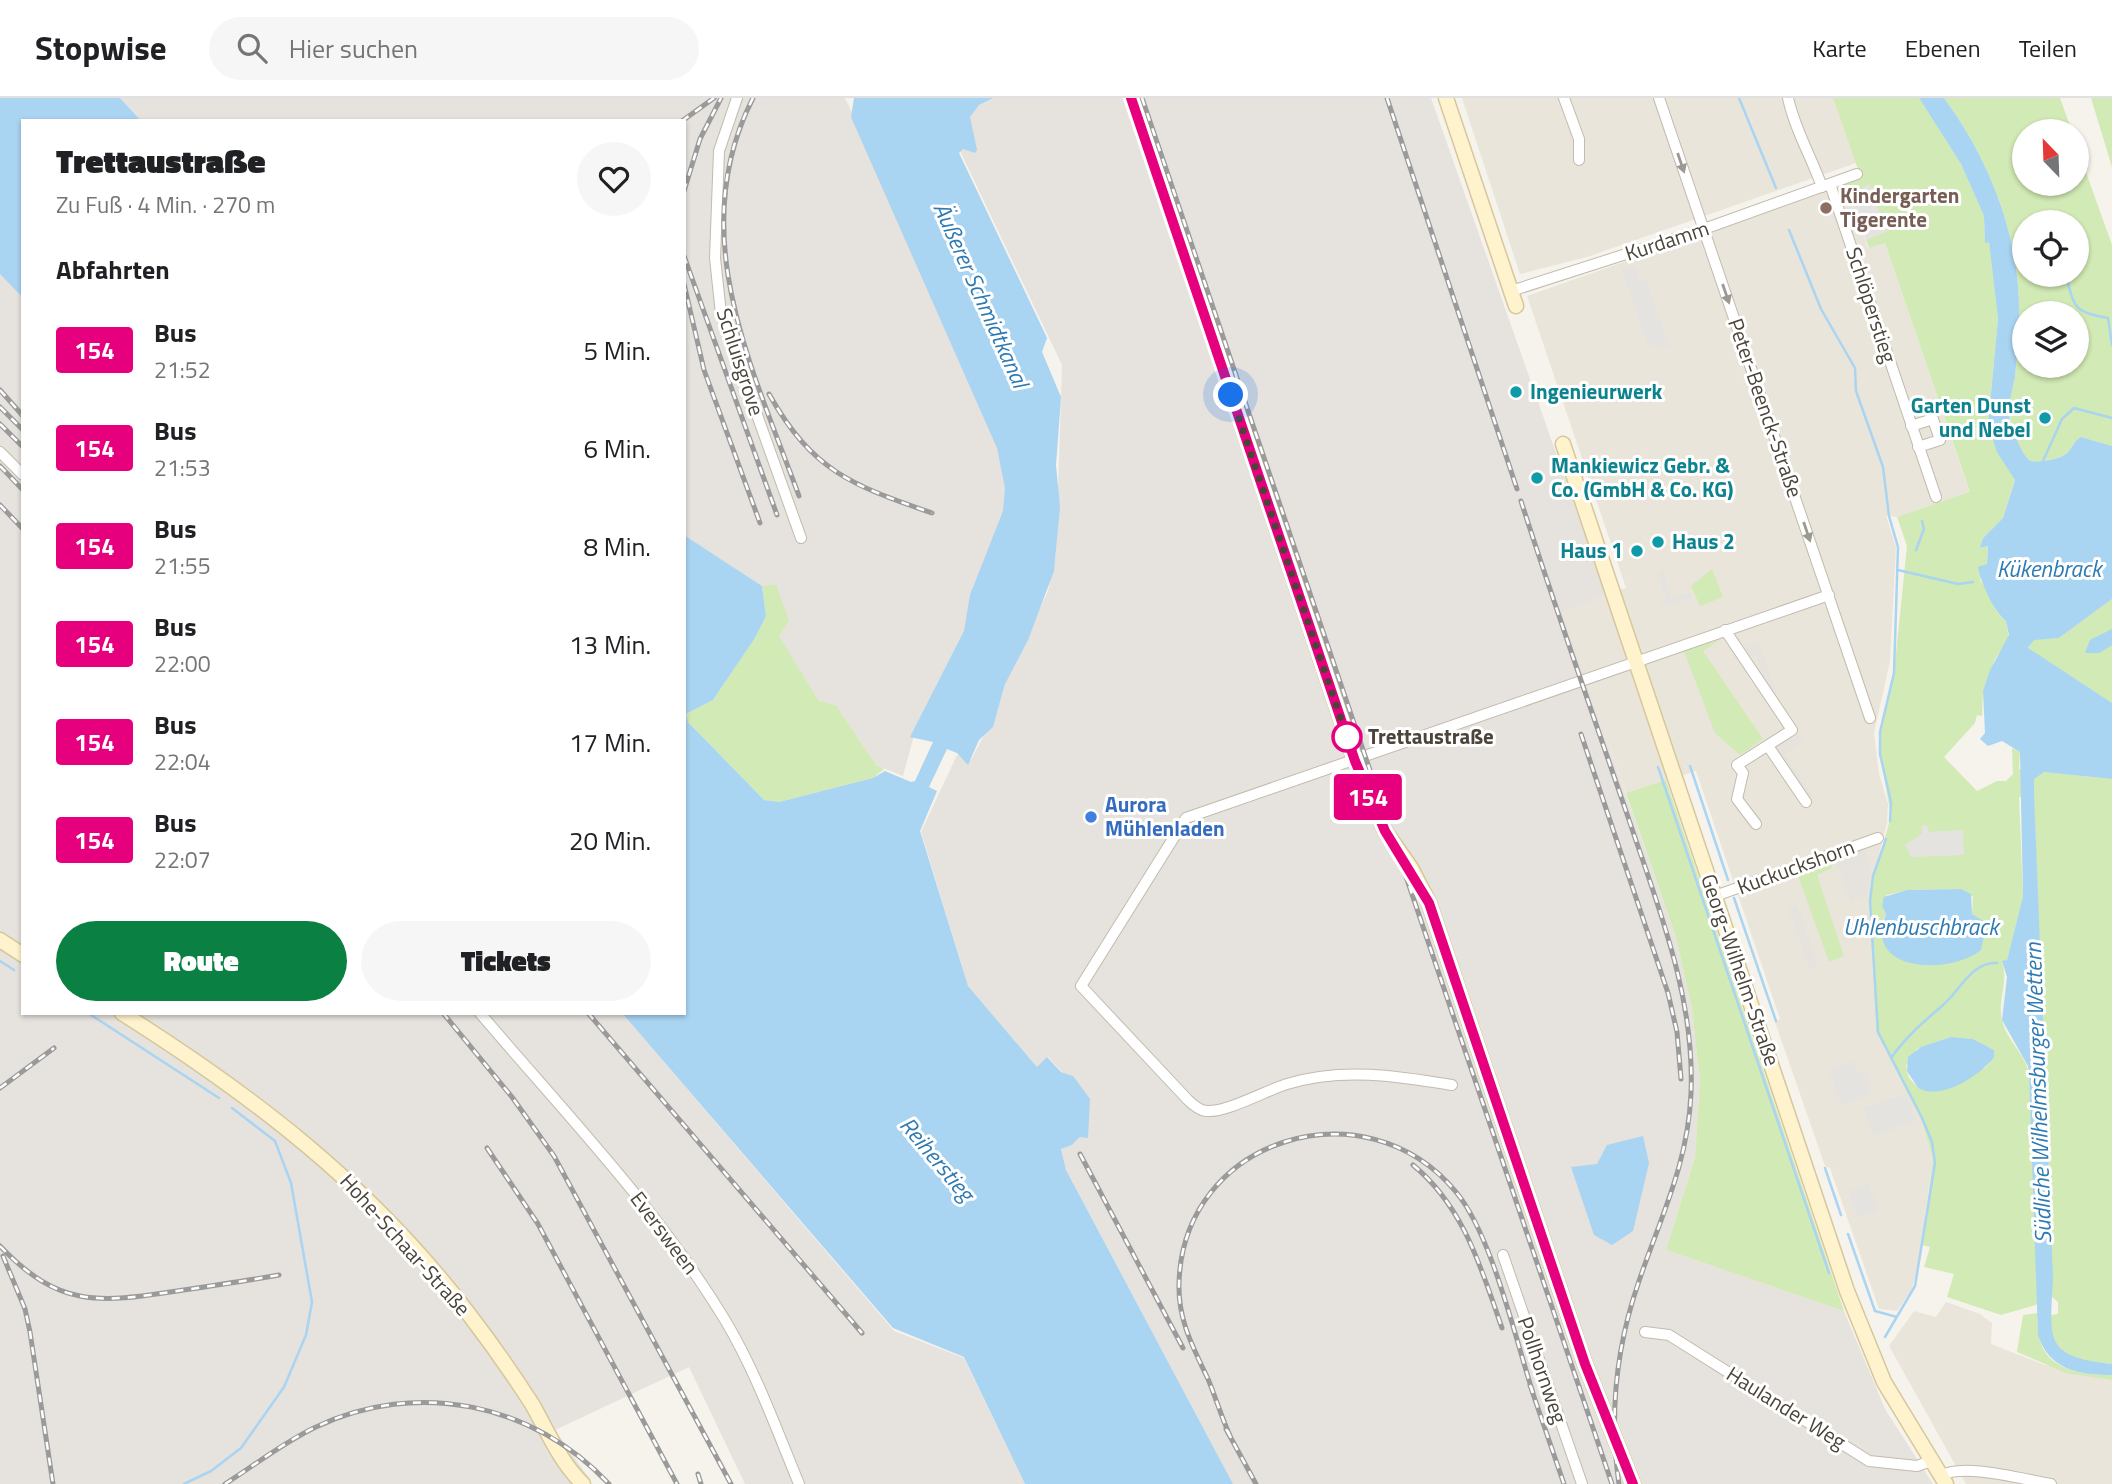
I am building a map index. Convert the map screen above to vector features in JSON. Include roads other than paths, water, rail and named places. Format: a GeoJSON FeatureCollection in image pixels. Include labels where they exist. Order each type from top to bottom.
{"type":"FeatureCollection","features":[{"type":"Feature","properties":{"kind":"main road"},"geometry":{"type":"LineString","coordinates":[[1132,98],[1355,761],[1385,831],[1429,903],[1585,1364],[1633,1484]]}},
{"type":"Feature","properties":{"kind":"main road"},"geometry":{"type":"LineString","coordinates":[[1446,98],[1516,306]]}},
{"type":"Feature","properties":{"kind":"main road","name":"Georg-Wilhelm-Straße"},"geometry":{"type":"LineString","coordinates":[[1563,444],[1852,1304],[1884,1382],[1943,1480]]}},
{"type":"Feature","properties":{"kind":"main road"},"geometry":{"type":"LineString","coordinates":[[0,940],[21,954]]}},
{"type":"Feature","properties":{"kind":"main road","name":"Hohe-Schaar-Straße"},"geometry":{"type":"LineString","coordinates":[[125,1015],[237,1088],[329,1163],[376,1207],[437,1275],[484,1334],[531,1403],[575,1481]]}},
{"type":"Feature","properties":{"kind":"street","name":"Schluisgrove"},"geometry":{"type":"LineString","coordinates":[[737,98],[719,151],[715,258],[721,314],[801,538]]}},
{"type":"Feature","properties":{"kind":"street"},"geometry":{"type":"LineString","coordinates":[[1564,98],[1579,139],[1579,160]]}},
{"type":"Feature","properties":{"kind":"street","name":"Peter-Beenck-Straße"},"geometry":{"type":"LineString","coordinates":[[1659,98],[1870,718]]}},
{"type":"Feature","properties":{"kind":"street"},"geometry":{"type":"LineString","coordinates":[[1788,98],[1795,129],[1826,186]]}},
{"type":"Feature","properties":{"kind":"street","name":"Kurdamm"},"geometry":{"type":"LineString","coordinates":[[1511,291],[1704,229],[1857,174]]}},
{"type":"Feature","properties":{"kind":"street","name":"Schlöperstieg"},"geometry":{"type":"LineString","coordinates":[[1826,186],[1936,497]]}},
{"type":"Feature","properties":{"kind":"street"},"geometry":{"type":"LineString","coordinates":[[1911,426],[1933,419],[1940,439],[1918,447]]}},
{"type":"Feature","properties":{"kind":"street"},"geometry":{"type":"LineString","coordinates":[[0,452],[21,473]]}},
{"type":"Feature","properties":{"kind":"street"},"geometry":{"type":"LineString","coordinates":[[1452,1085],[1393,1076],[1336,1074],[1288,1083],[1216,1110],[1203,1110],[1188,1100],[1081,986],[1186,818],[1829,595]]}},
{"type":"Feature","properties":{"kind":"street"},"geometry":{"type":"LineString","coordinates":[[1725,631],[1792,730],[1737,765],[1743,773],[1737,799],[1756,824]]}},
{"type":"Feature","properties":{"kind":"street"},"geometry":{"type":"LineString","coordinates":[[1768,746],[1806,802]]}},
{"type":"Feature","properties":{"kind":"street","name":"Kuckuckshorn"},"geometry":{"type":"LineString","coordinates":[[1715,896],[1878,838]]}},
{"type":"Feature","properties":{"kind":"street","name":"Eversween"},"geometry":{"type":"LineString","coordinates":[[482,1015],[635,1195],[699,1279],[756,1378],[799,1484]]}},
{"type":"Feature","properties":{"kind":"street","name":"Pollhornweg"},"geometry":{"type":"LineString","coordinates":[[1503,1255],[1582,1484]]}},
{"type":"Feature","properties":{"kind":"street","name":"Haulander Weg"},"geometry":{"type":"LineString","coordinates":[[1645,1332],[1668,1335],[1870,1461],[1885,1465],[1917,1466],[1931,1461]]}},
{"type":"Feature","properties":{"kind":"street"},"geometry":{"type":"LineString","coordinates":[[1943,1480],[1949,1471],[1966,1471],[2051,1484]]}},
{"type":"Feature","properties":{"kind":"water"},"geometry":{"type":"Polygon","coordinates":[[[0,98],[120,98],[139,119],[21,119],[21,296],[0,274],[0,98]]]}},
{"type":"Feature","properties":{"kind":"water"},"geometry":{"type":"Polygon","coordinates":[[[854,98],[993,98],[979,105],[970,117],[977,150],[975,153],[963,149],[959,153],[1047,338],[1042,352],[1061,397],[1056,465],[1060,507],[1054,571],[1028,640],[1005,684],[993,727],[979,740],[968,765],[957,753],[947,749],[929,787],[937,791],[920,831],[968,986],[1037,1067],[1047,1057],[1061,1072],[1073,1076],[1090,1099],[1088,1138],[1080,1137],[1072,1145],[1061,1149],[1066,1170],[1233,1484],[1025,1484],[964,1357],[893,1328],[624,1015],[686,1015],[686,714],[688,722],[764,800],[779,802],[873,778],[885,771],[911,782],[915,781],[933,742],[910,737],[964,631],[970,595],[1003,511],[1005,488],[997,448],[851,117],[854,98]]]}},
{"type":"Feature","properties":{"kind":"water"},"geometry":{"type":"Polygon","coordinates":[[[1919,98],[1944,98],[1975,147],[2000,202],[2012,247],[2012,287],[2018,288],[2018,301],[2012,301],[2012,378],[2015,378],[2009,414],[2020,447],[2031,461],[2039,461],[2064,455],[2081,437],[2112,446],[2112,599],[2059,638],[2034,640],[2028,648],[2112,703],[2112,779],[2044,772],[2034,779],[2034,792],[2053,1279],[2052,1330],[2062,1350],[2090,1361],[2112,1364],[2112,1375],[2088,1374],[2067,1368],[2050,1356],[2038,1335],[2029,1074],[2028,1066],[2002,1020],[2007,977],[2002,961],[2007,960],[2023,896],[2020,752],[2002,741],[1988,746],[1980,739],[1985,733],[1983,691],[1990,670],[2009,635],[2006,621],[1993,604],[1982,581],[1978,567],[1987,564],[1988,546],[1980,548],[1983,538],[2003,518],[2015,480],[1997,452],[1988,425],[1998,319],[1989,242],[1985,243],[1984,216],[1961,164],[1919,98]]]}},
{"type":"Feature","properties":{"kind":"water"},"geometry":{"type":"Polygon","coordinates":[[[686,536],[762,586],[766,616],[755,638],[713,700],[686,714],[686,536]]]}},
{"type":"Feature","properties":{"kind":"water"},"geometry":{"type":"Polygon","coordinates":[[[2112,629],[2112,645],[2099,653],[2085,653],[2090,640],[2112,629]]]}},
{"type":"Feature","properties":{"kind":"water","name":"Uhlenbuschbrack"},"geometry":{"type":"Polygon","coordinates":[[[1961,889],[1971,894],[1972,914],[1982,920],[1986,927],[1981,950],[1967,958],[1931,965],[1913,964],[1897,958],[1886,948],[1882,934],[1886,914],[1882,906],[1884,897],[1907,890],[1961,889]]]}},
{"type":"Feature","properties":{"kind":"water"},"geometry":{"type":"Polygon","coordinates":[[[1951,1037],[1973,1039],[1994,1050],[1994,1058],[1959,1085],[1938,1091],[1918,1088],[1907,1071],[1908,1057],[1921,1047],[1951,1037]]]}},
{"type":"Feature","properties":{"kind":"water"},"geometry":{"type":"Polygon","coordinates":[[[1643,1136],[1649,1163],[1633,1231],[1612,1245],[1594,1235],[1571,1167],[1597,1164],[1607,1145],[1643,1136]]]}},
{"type":"Feature","properties":{"kind":"waterway"},"geometry":{"type":"LineString","coordinates":[[1739,98],[1776,188]]}},
{"type":"Feature","properties":{"kind":"waterway"},"geometry":{"type":"LineString","coordinates":[[1789,230],[1821,309],[1855,368],[1856,391],[1883,467],[1889,516],[1898,547],[1894,673],[1880,732],[1880,754],[1891,802],[1890,821]]}},
{"type":"Feature","properties":{"kind":"waterway"},"geometry":{"type":"LineString","coordinates":[[2069,287],[2077,307],[2108,318],[2112,345]]}},
{"type":"Feature","properties":{"kind":"waterway"},"geometry":{"type":"LineString","coordinates":[[2043,461],[2062,419],[2074,408],[2112,418]]}},
{"type":"Feature","properties":{"kind":"waterway"},"geometry":{"type":"LineString","coordinates":[[1916,550],[1924,529],[1922,521]]}},
{"type":"Feature","properties":{"kind":"waterway"},"geometry":{"type":"LineString","coordinates":[[1898,570],[1958,584],[1973,582]]}},
{"type":"Feature","properties":{"kind":"waterway"},"geometry":{"type":"LineString","coordinates":[[1690,766],[1728,880]]}},
{"type":"Feature","properties":{"kind":"waterway"},"geometry":{"type":"LineString","coordinates":[[1658,767],[1829,1273]]}},
{"type":"Feature","properties":{"kind":"waterway"},"geometry":{"type":"LineString","coordinates":[[1885,1337],[1915,1286],[1935,1163],[1932,1142],[1922,1118],[1878,1032],[1870,901],[1873,876],[1886,839]]}},
{"type":"Feature","properties":{"kind":"waterway"},"geometry":{"type":"LineString","coordinates":[[1734,898],[1776,1021]]}},
{"type":"Feature","properties":{"kind":"waterway"},"geometry":{"type":"LineString","coordinates":[[0,961],[14,970]]}},
{"type":"Feature","properties":{"kind":"waterway"},"geometry":{"type":"LineString","coordinates":[[1891,1058],[1966,978],[1980,967],[1997,963]]}},
{"type":"Feature","properties":{"kind":"waterway"},"geometry":{"type":"LineString","coordinates":[[91,1015],[219,1098]]}},
{"type":"Feature","properties":{"kind":"waterway"},"geometry":{"type":"LineString","coordinates":[[184,1484],[211,1471],[241,1448],[284,1387],[306,1335],[312,1302],[291,1183],[275,1141],[232,1108]]}},
{"type":"Feature","properties":{"kind":"waterway"},"geometry":{"type":"LineString","coordinates":[[1825,1168],[1841,1215]]}},
{"type":"Feature","properties":{"kind":"waterway"},"geometry":{"type":"LineString","coordinates":[[1848,1234],[1875,1311],[1897,1317]]}},
{"type":"Feature","properties":{"kind":"railway"},"geometry":{"type":"LineString","coordinates":[[685,119],[714,98]]}},
{"type":"Feature","properties":{"kind":"railway"},"geometry":{"type":"LineString","coordinates":[[686,184],[700,139],[721,98]]}},
{"type":"Feature","properties":{"kind":"railway"},"geometry":{"type":"LineString","coordinates":[[753,98],[733,149],[724,199],[725,249],[732,299],[746,349],[799,496]]}},
{"type":"Feature","properties":{"kind":"railway"},"geometry":{"type":"LineString","coordinates":[[1142,98],[1612,1484]]}},
{"type":"Feature","properties":{"kind":"railway"},"geometry":{"type":"LineString","coordinates":[[1387,98],[1517,489]]}},
{"type":"Feature","properties":{"kind":"railway"},"geometry":{"type":"LineString","coordinates":[[686,262],[777,515]]}},
{"type":"Feature","properties":{"kind":"railway"},"geometry":{"type":"LineString","coordinates":[[686,293],[704,370],[760,523]]}},
{"type":"Feature","properties":{"kind":"railway"},"geometry":{"type":"LineString","coordinates":[[0,390],[21,414]]}},
{"type":"Feature","properties":{"kind":"railway"},"geometry":{"type":"LineString","coordinates":[[769,394],[785,420],[819,459],[857,484],[932,513]]}},
{"type":"Feature","properties":{"kind":"railway"},"geometry":{"type":"LineString","coordinates":[[0,407],[21,428]]}},
{"type":"Feature","properties":{"kind":"railway"},"geometry":{"type":"LineString","coordinates":[[0,424],[21,445]]}},
{"type":"Feature","properties":{"kind":"railway"},"geometry":{"type":"LineString","coordinates":[[0,466],[21,488]]}},
{"type":"Feature","properties":{"kind":"railway"},"geometry":{"type":"LineString","coordinates":[[1521,501],[1662,918],[1681,987],[1691,1057],[1691,1093],[1685,1143],[1672,1189],[1631,1306],[1620,1356],[1615,1407],[1619,1484]]}},
{"type":"Feature","properties":{"kind":"railway"},"geometry":{"type":"LineString","coordinates":[[0,505],[21,527]]}},
{"type":"Feature","properties":{"kind":"railway"},"geometry":{"type":"LineString","coordinates":[[1581,734],[1668,993],[1677,1032],[1681,1079]]}},
{"type":"Feature","properties":{"kind":"railway"},"geometry":{"type":"LineString","coordinates":[[445,1015],[512,1097],[554,1156],[731,1484]]}},
{"type":"Feature","properties":{"kind":"railway"},"geometry":{"type":"LineString","coordinates":[[590,1015],[862,1333]]}},
{"type":"Feature","properties":{"kind":"railway"},"geometry":{"type":"LineString","coordinates":[[0,1088],[54,1048]]}},
{"type":"Feature","properties":{"kind":"railway"},"geometry":{"type":"LineString","coordinates":[[1231,1438],[1187,1333],[1181,1310],[1179,1284],[1188,1234],[1211,1193],[1244,1162],[1284,1142],[1329,1134],[1375,1139],[1418,1158],[1456,1192],[1481,1234],[1491,1260],[1533,1393]]}},
{"type":"Feature","properties":{"kind":"railway"},"geometry":{"type":"LineString","coordinates":[[487,1148],[538,1224],[677,1484]]}},
{"type":"Feature","properties":{"kind":"railway"},"geometry":{"type":"LineString","coordinates":[[1080,1154],[1183,1348]]}},
{"type":"Feature","properties":{"kind":"railway"},"geometry":{"type":"LineString","coordinates":[[1413,1165],[1431,1182],[1458,1219],[1478,1261],[1502,1328]]}},
{"type":"Feature","properties":{"kind":"railway"},"geometry":{"type":"LineString","coordinates":[[0,1246],[41,1281],[61,1291],[81,1296],[124,1298],[279,1275]]}},
{"type":"Feature","properties":{"kind":"railway"},"geometry":{"type":"LineString","coordinates":[[3,1256],[25,1309],[53,1484]]}},
{"type":"Feature","properties":{"kind":"railway"},"geometry":{"type":"LineString","coordinates":[[1530,1385],[1564,1484]]}},
{"type":"Feature","properties":{"kind":"railway"},"geometry":{"type":"LineString","coordinates":[[225,1484],[304,1433],[354,1412],[394,1404],[433,1403],[472,1407],[510,1418],[545,1434],[579,1456],[609,1484]]}},
{"type":"Feature","properties":{"kind":"railway"},"geometry":{"type":"LineString","coordinates":[[1226,1429],[1256,1484]]}},
{"type":"Feature","properties":{"kind":"railway"},"geometry":{"type":"LineString","coordinates":[[698,1474],[701,1484]]}},
{"type":"Feature","properties":{"kind":"place","name":"Kindergarten Tigerente"},"geometry":{"type":"Point","coordinates":[1826,208]}},
{"type":"Feature","properties":{"kind":"place","name":"Ingenieurwerk"},"geometry":{"type":"Point","coordinates":[1516,392]}},
{"type":"Feature","properties":{"kind":"place","name":"Garten Dunst und Nebel"},"geometry":{"type":"Point","coordinates":[2045,418]}},
{"type":"Feature","properties":{"kind":"place","name":"Mankiewicz Gebr. & Co. (GmbH & Co. KG)"},"geometry":{"type":"Point","coordinates":[1537,478]}},
{"type":"Feature","properties":{"kind":"place","name":"Haus 2"},"geometry":{"type":"Point","coordinates":[1658,542]}},
{"type":"Feature","properties":{"kind":"place","name":"Haus 1"},"geometry":{"type":"Point","coordinates":[1637,551]}},
{"type":"Feature","properties":{"kind":"place","name":"Trettaustraße"},"geometry":{"type":"Point","coordinates":[1347,737]}},
{"type":"Feature","properties":{"kind":"place","name":"Aurora Mühlenladen"},"geometry":{"type":"Point","coordinates":[1091,817]}},
{"type":"Feature","properties":{"kind":"water label","name":"Äußerer Schmidtkanal"},"geometry":{"type":"Point","coordinates":[981,295]}},
{"type":"Feature","properties":{"kind":"water label","name":"Kükenbrack"},"geometry":{"type":"Point","coordinates":[2049,569]}},
{"type":"Feature","properties":{"kind":"water label","name":"Südliche Wilhelmsburger Wettern"},"geometry":{"type":"Point","coordinates":[2038,1093]}},
{"type":"Feature","properties":{"kind":"water label","name":"Reiherstieg"},"geometry":{"type":"Point","coordinates":[937,1159]}}]}
